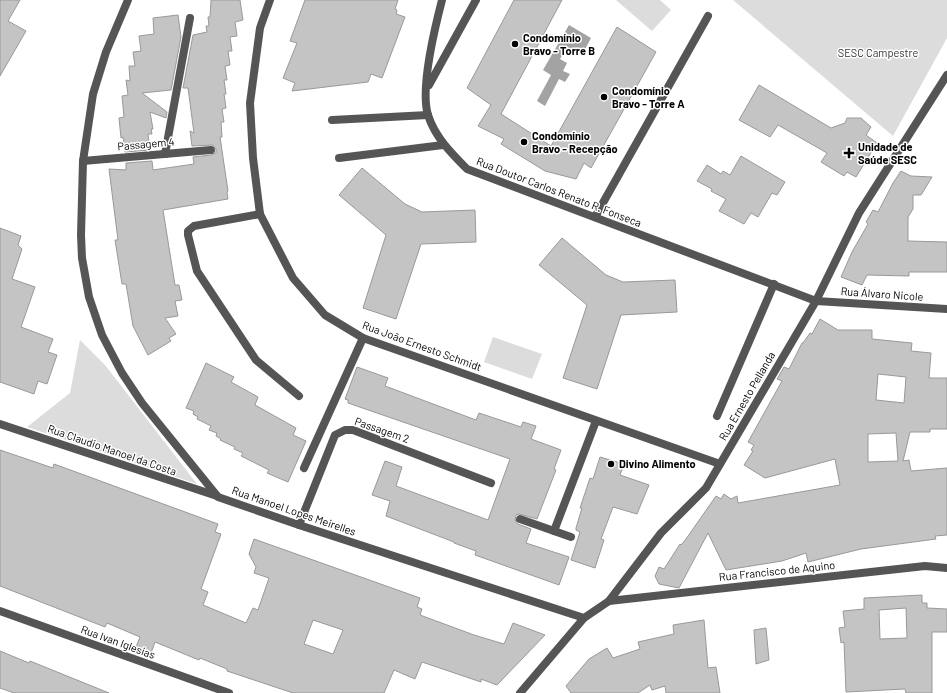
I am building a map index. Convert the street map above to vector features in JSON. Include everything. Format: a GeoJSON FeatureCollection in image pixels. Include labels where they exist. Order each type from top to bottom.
{"type":"FeatureCollection","features":[{"type":"Feature","properties":{"kind":"street","name":"Rua Manoel Lopes Meirelles"},"geometry":{"type":"LineString","coordinates":[[128,0],[106,52],[96,80],[93,94],[83,161],[81,206],[82,258],[89,297],[102,336],[122,373],[142,403],[218,497],[584,618]]}},
{"type":"Feature","properties":{"kind":"street","name":"Rua João Ernesto Schmidt"},"geometry":{"type":"LineString","coordinates":[[270,0],[260,28],[250,103],[253,158],[260,214],[293,278],[325,315],[362,338],[720,464]]}},
{"type":"Feature","properties":{"kind":"street","name":"Rua Doutor Carlos Renato R. Fonseca"},"geometry":{"type":"LineString","coordinates":[[442,0],[432,38],[427,88],[428,115],[443,145],[467,169],[816,301]]}},
{"type":"Feature","properties":{"kind":"street"},"geometry":{"type":"LineString","coordinates":[[427,88],[476,0]]}},
{"type":"Feature","properties":{"kind":"street"},"geometry":{"type":"LineString","coordinates":[[595,217],[708,16]]}},
{"type":"Feature","properties":{"kind":"street"},"geometry":{"type":"LineString","coordinates":[[165,154],[190,18]]}},
{"type":"Feature","properties":{"kind":"street","name":"Rua Ernesto Pellanda"},"geometry":{"type":"LineString","coordinates":[[520,693],[584,618],[609,601],[661,533],[706,488],[816,301],[859,213],[947,75]]}},
{"type":"Feature","properties":{"kind":"street"},"geometry":{"type":"LineString","coordinates":[[332,120],[428,115]]}},
{"type":"Feature","properties":{"kind":"street"},"geometry":{"type":"LineString","coordinates":[[339,158],[443,145]]}},
{"type":"Feature","properties":{"kind":"street","name":"Passagem 4"},"geometry":{"type":"LineString","coordinates":[[83,161],[211,150]]}},
{"type":"Feature","properties":{"kind":"street"},"geometry":{"type":"LineString","coordinates":[[260,214],[194,226],[188,231],[188,235],[197,271],[256,360],[298,396]]}},
{"type":"Feature","properties":{"kind":"street"},"geometry":{"type":"LineString","coordinates":[[717,416],[774,284]]}},
{"type":"Feature","properties":{"kind":"street","name":"Rua Álvaro Nicole"},"geometry":{"type":"LineString","coordinates":[[816,301],[947,309]]}},
{"type":"Feature","properties":{"kind":"street"},"geometry":{"type":"LineString","coordinates":[[304,468],[362,338]]}},
{"type":"Feature","properties":{"kind":"street"},"geometry":{"type":"LineString","coordinates":[[554,531],[596,421]]}},
{"type":"Feature","properties":{"kind":"street","name":"Rua Claudio Manoel da Costa"},"geometry":{"type":"LineString","coordinates":[[0,424],[218,497]]}},
{"type":"Feature","properties":{"kind":"street","name":"Passagem 2"},"geometry":{"type":"LineString","coordinates":[[299,525],[335,435],[345,430],[353,430],[491,482]]}},
{"type":"Feature","properties":{"kind":"street"},"geometry":{"type":"LineString","coordinates":[[520,520],[571,537]]}},
{"type":"Feature","properties":{"kind":"street","name":"Rua Francisco de Aquino"},"geometry":{"type":"LineString","coordinates":[[609,601],[925,566],[947,568]]}},
{"type":"Feature","properties":{"kind":"street","name":"Rua Ivan Iglesias"},"geometry":{"type":"LineString","coordinates":[[0,611],[229,693]]}},
{"type":"Feature","properties":{"kind":"green space"},"geometry":{"type":"Polygon","coordinates":[[[616,0],[660,0],[671,10],[652,31],[616,0]]]}},
{"type":"Feature","properties":{"kind":"green space","name":"SESC Campestre"},"geometry":{"type":"Polygon","coordinates":[[[733,0],[947,0],[947,38],[893,136],[733,0]]]}},
{"type":"Feature","properties":{"kind":"green space"},"geometry":{"type":"Polygon","coordinates":[[[493,337],[542,354],[532,379],[484,362],[493,337]]]}},
{"type":"Feature","properties":{"kind":"green space"},"geometry":{"type":"Polygon","coordinates":[[[80,340],[105,365],[197,484],[27,427],[70,393],[80,340]]]}},
{"type":"Feature","properties":{"kind":"shaded area"},"geometry":{"type":"Polygon","coordinates":[[[569,25],[591,38],[582,55],[567,47],[560,59],[567,63],[563,71],[570,74],[565,82],[559,79],[545,106],[537,101],[551,75],[543,70],[569,25]]]}},
{"type":"Feature","properties":{"kind":"building"},"geometry":{"type":"Polygon","coordinates":[[[0,0],[20,0],[8,21],[26,31],[0,76],[0,0]]]}},
{"type":"Feature","properties":{"kind":"building"},"geometry":{"type":"Polygon","coordinates":[[[211,0],[240,0],[243,20],[235,22],[237,36],[230,37],[232,51],[228,51],[230,65],[225,66],[227,80],[224,80],[226,94],[224,94],[226,108],[222,109],[224,122],[221,122],[222,137],[220,137],[228,199],[163,210],[175,285],[179,285],[182,300],[175,301],[178,316],[165,318],[176,334],[169,338],[171,341],[148,355],[133,326],[126,284],[122,284],[115,240],[118,240],[109,169],[126,170],[126,163],[152,161],[153,170],[194,164],[193,157],[216,153],[216,149],[213,145],[192,146],[190,131],[194,133],[188,88],[183,88],[193,35],[207,32],[206,26],[209,26],[208,17],[210,17],[211,0]]]}},
{"type":"Feature","properties":{"kind":"building"},"geometry":{"type":"Polygon","coordinates":[[[305,0],[398,0],[395,9],[397,10],[396,14],[405,17],[382,78],[371,74],[368,82],[292,91],[295,83],[283,78],[297,43],[290,41],[305,0]]]}},
{"type":"Feature","properties":{"kind":"building"},"geometry":{"type":"Polygon","coordinates":[[[514,0],[562,0],[501,114],[551,146],[617,27],[656,52],[591,168],[584,163],[576,179],[545,171],[501,144],[504,139],[478,126],[491,105],[467,88],[514,0]]]}},
{"type":"Feature","properties":{"kind":"building"},"geometry":{"type":"Polygon","coordinates":[[[178,15],[181,37],[171,90],[142,93],[167,112],[166,118],[150,112],[153,129],[151,129],[152,134],[148,134],[150,150],[125,152],[123,137],[121,138],[119,118],[124,117],[122,96],[128,95],[126,80],[130,81],[129,66],[135,66],[133,52],[141,51],[139,36],[154,34],[153,18],[178,15]]]}},
{"type":"Feature","properties":{"kind":"building"},"geometry":{"type":"Polygon","coordinates":[[[759,85],[831,128],[845,123],[847,118],[861,118],[871,127],[866,135],[877,143],[856,177],[847,172],[844,176],[821,162],[827,153],[778,125],[770,137],[739,120],[759,85]]]}},
{"type":"Feature","properties":{"kind":"building"},"geometry":{"type":"Polygon","coordinates":[[[741,156],[785,182],[777,195],[772,193],[758,217],[751,213],[744,224],[719,211],[726,199],[697,181],[707,165],[721,174],[723,171],[730,175],[741,156]]]}},
{"type":"Feature","properties":{"kind":"building"},"geometry":{"type":"Polygon","coordinates":[[[362,168],[405,204],[422,212],[475,210],[476,242],[421,244],[396,319],[363,308],[386,235],[339,195],[362,168]]]}},
{"type":"Feature","properties":{"kind":"building"},"geometry":{"type":"Polygon","coordinates":[[[901,171],[911,176],[932,177],[921,195],[913,195],[913,209],[908,217],[908,241],[947,242],[947,272],[909,272],[909,276],[867,275],[862,285],[841,277],[852,252],[868,224],[866,222],[873,210],[878,212],[901,171]]]}},
{"type":"Feature","properties":{"kind":"building"},"geometry":{"type":"Polygon","coordinates":[[[0,228],[21,236],[18,245],[22,249],[12,279],[35,287],[21,327],[53,339],[48,352],[57,355],[47,384],[38,381],[34,394],[0,382],[0,228]]]}},
{"type":"Feature","properties":{"kind":"building"},"geometry":{"type":"Polygon","coordinates":[[[562,238],[606,275],[623,282],[675,280],[677,312],[621,315],[597,389],[563,378],[587,305],[539,265],[562,238]]]}},
{"type":"Feature","properties":{"kind":"building"},"geometry":{"type":"Polygon","coordinates":[[[820,319],[838,330],[872,330],[872,339],[912,343],[911,351],[931,353],[929,378],[947,378],[947,429],[930,429],[930,432],[910,432],[903,461],[909,460],[911,471],[947,468],[947,535],[935,536],[936,539],[861,549],[808,562],[806,553],[782,561],[726,570],[708,533],[679,588],[659,584],[655,576],[659,567],[664,569],[680,544],[681,545],[686,539],[716,496],[721,499],[724,494],[731,499],[737,496],[738,503],[840,485],[835,459],[765,478],[744,465],[753,451],[751,450],[754,445],[748,442],[782,381],[777,379],[784,367],[789,369],[802,343],[810,333],[812,334],[820,319]],[[878,374],[876,400],[904,403],[906,377],[878,374]],[[896,433],[868,434],[868,462],[898,461],[896,433]]]}},
{"type":"Feature","properties":{"kind":"building"},"geometry":{"type":"Polygon","coordinates":[[[206,363],[234,377],[231,382],[258,397],[255,405],[296,428],[293,435],[306,441],[288,482],[267,473],[269,470],[241,456],[243,453],[234,449],[235,447],[220,440],[221,439],[216,436],[217,433],[209,430],[211,426],[197,419],[198,417],[193,414],[194,411],[186,408],[206,363]]]}},
{"type":"Feature","properties":{"kind":"building"},"geometry":{"type":"Polygon","coordinates":[[[357,367],[388,378],[385,386],[476,420],[479,413],[521,427],[523,422],[536,426],[531,439],[561,450],[554,469],[556,470],[537,519],[519,514],[516,515],[515,520],[518,524],[531,529],[526,543],[569,557],[559,585],[475,555],[476,551],[386,516],[390,501],[372,495],[385,461],[402,467],[396,486],[488,520],[510,459],[348,403],[348,400],[345,399],[357,367]]]}},
{"type":"Feature","properties":{"kind":"building"},"geometry":{"type":"Polygon","coordinates":[[[0,450],[53,468],[54,464],[218,524],[215,532],[221,534],[201,589],[208,592],[203,605],[246,623],[253,608],[258,610],[269,578],[254,573],[256,567],[249,554],[254,539],[420,598],[417,607],[422,609],[420,615],[474,635],[504,644],[513,623],[545,635],[497,685],[481,679],[481,682],[422,662],[415,679],[394,670],[384,693],[293,693],[227,671],[227,669],[200,658],[199,660],[155,642],[151,653],[136,647],[140,637],[107,623],[105,627],[0,586],[0,450]],[[313,620],[304,644],[333,654],[343,630],[313,620]]]}},
{"type":"Feature","properties":{"kind":"building"},"geometry":{"type":"Polygon","coordinates":[[[600,457],[624,464],[620,475],[649,485],[637,514],[613,507],[601,539],[604,540],[595,568],[571,560],[580,532],[576,530],[576,528],[582,508],[580,508],[590,478],[593,479],[600,457]]]}},
{"type":"Feature","properties":{"kind":"building"},"geometry":{"type":"Polygon","coordinates":[[[922,595],[922,603],[927,603],[927,608],[947,609],[947,632],[932,632],[932,693],[906,693],[905,689],[846,692],[844,642],[841,643],[839,628],[845,627],[843,611],[864,609],[864,598],[922,595]],[[906,608],[879,610],[880,639],[907,638],[906,608]]]}},
{"type":"Feature","properties":{"kind":"building"},"geometry":{"type":"Polygon","coordinates":[[[704,620],[708,668],[716,667],[720,693],[666,693],[665,686],[652,690],[650,685],[638,693],[571,693],[566,686],[589,659],[607,648],[613,658],[640,649],[638,642],[674,634],[673,625],[704,620]]]}},
{"type":"Feature","properties":{"kind":"building"},"geometry":{"type":"Polygon","coordinates":[[[766,628],[769,660],[756,664],[754,630],[766,628]]]}},
{"type":"Feature","properties":{"kind":"building"},"geometry":{"type":"Polygon","coordinates":[[[0,651],[29,663],[30,661],[109,693],[14,693],[0,688],[0,651]]]}},
{"type":"Feature","properties":{"kind":"place","name":"Condomínio Bravo - Torre B"},"geometry":{"type":"Point","coordinates":[515,44]}},
{"type":"Feature","properties":{"kind":"place","name":"Condomínio Bravo - Torre A"},"geometry":{"type":"Point","coordinates":[604,97]}},
{"type":"Feature","properties":{"kind":"place","name":"Condomínio Bravo - Recepção"},"geometry":{"type":"Point","coordinates":[524,142]}},
{"type":"Feature","properties":{"kind":"place","name":"Unidade de Saúde SESC"},"geometry":{"type":"Point","coordinates":[849,153]}},
{"type":"Feature","properties":{"kind":"place","name":"Divino Alimento"},"geometry":{"type":"Point","coordinates":[611,464]}}]}
